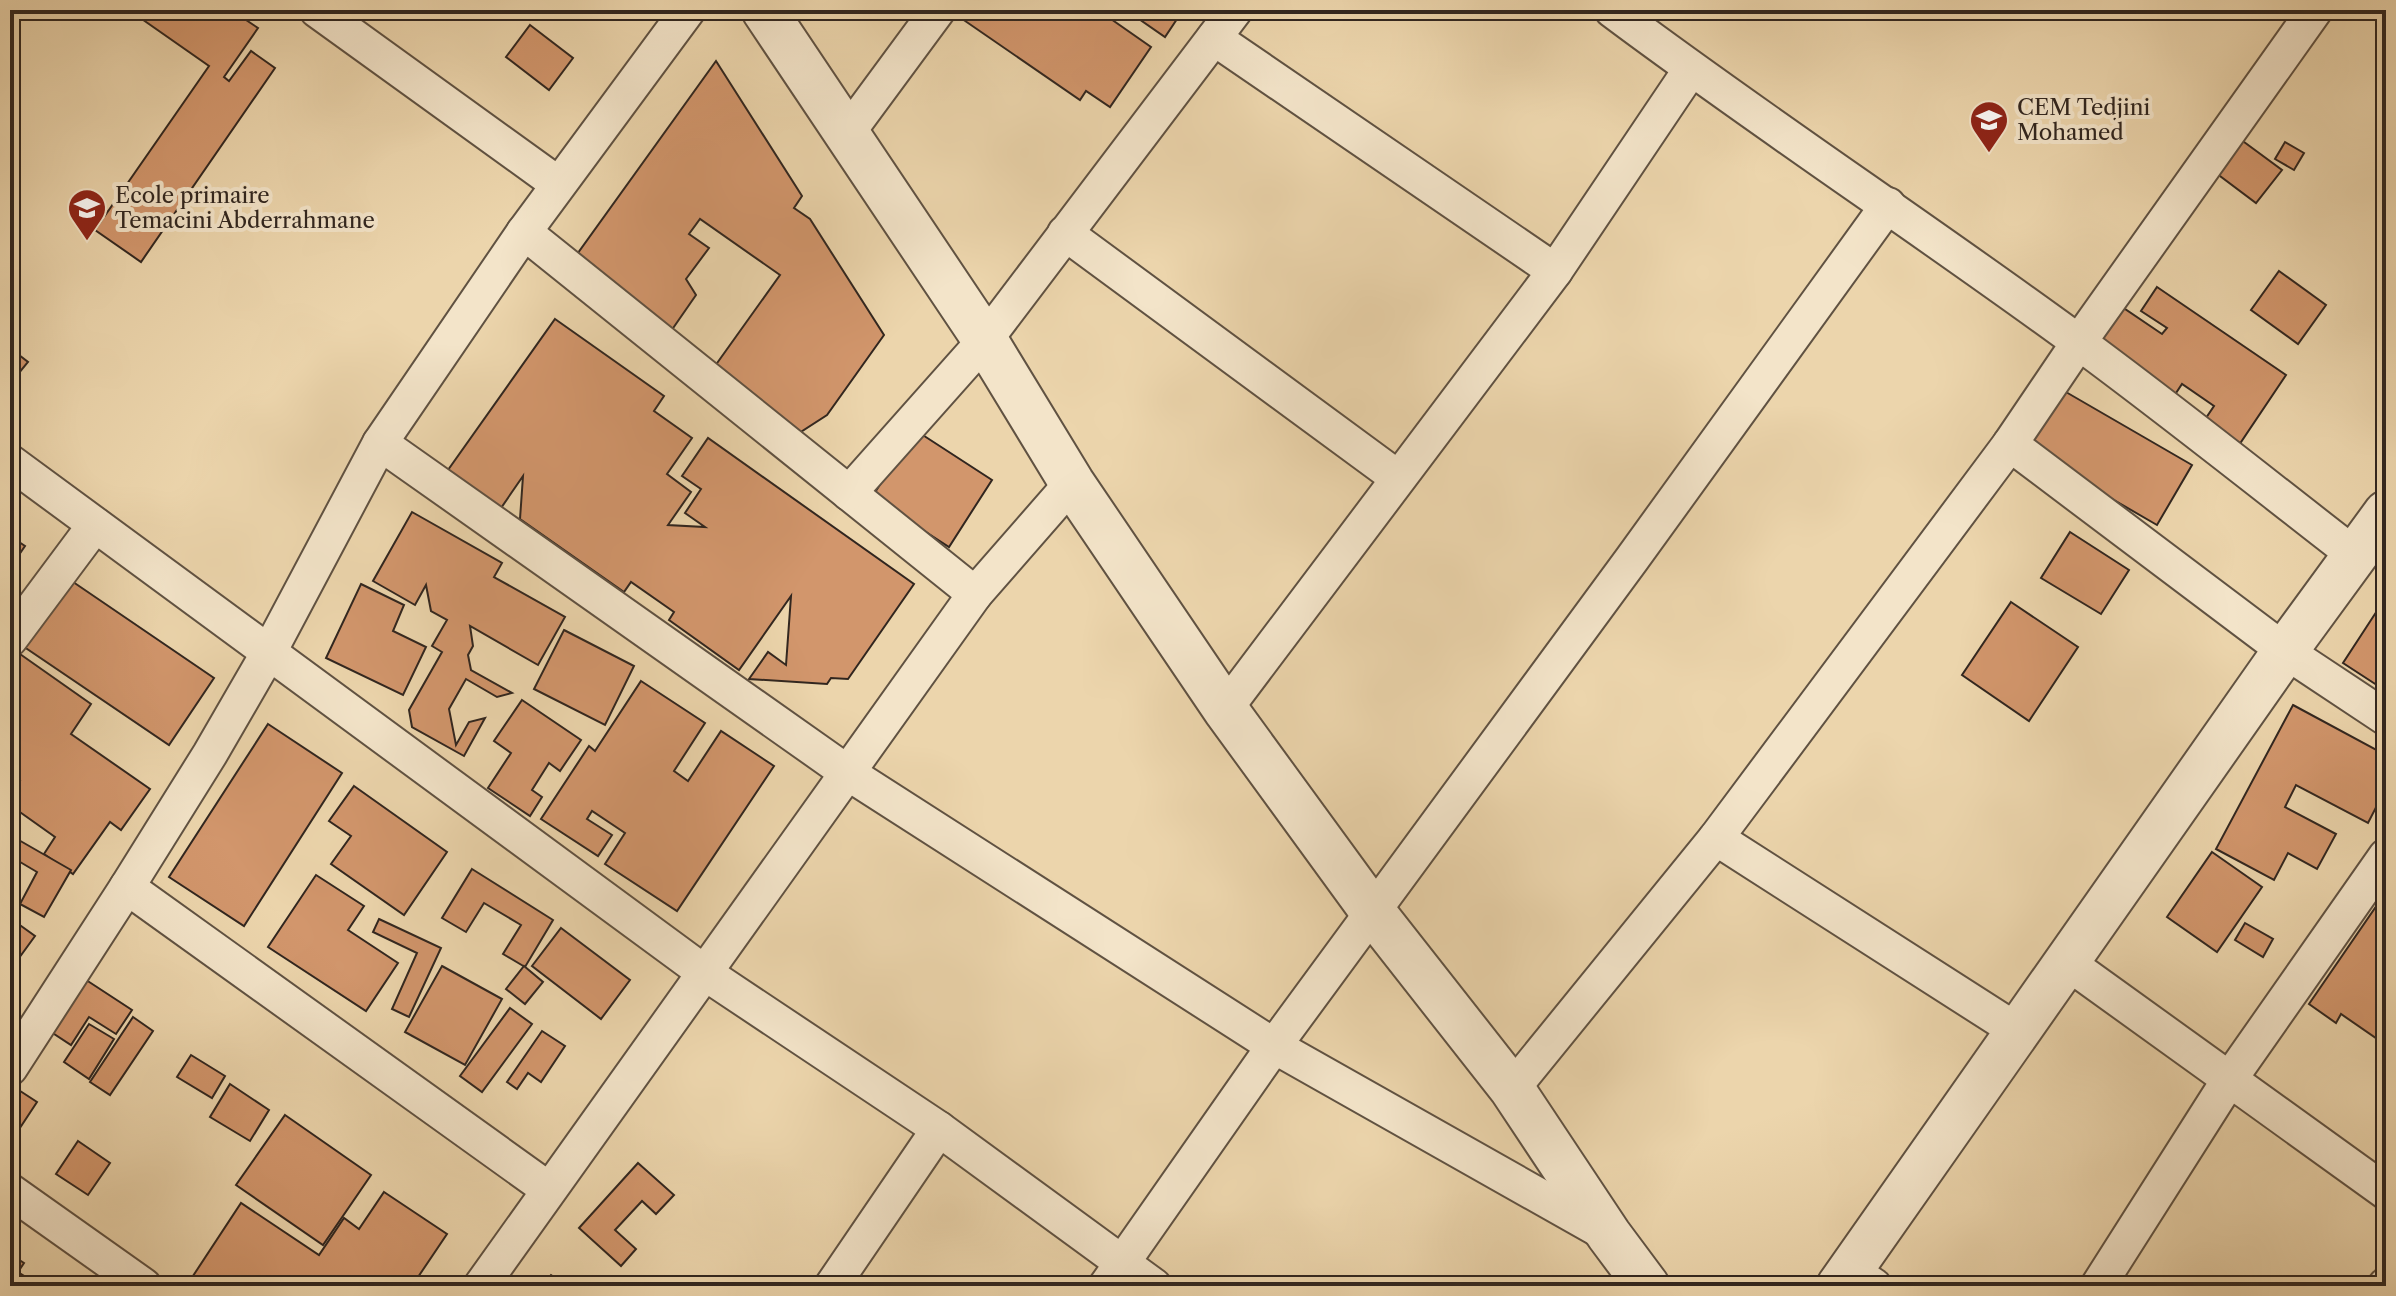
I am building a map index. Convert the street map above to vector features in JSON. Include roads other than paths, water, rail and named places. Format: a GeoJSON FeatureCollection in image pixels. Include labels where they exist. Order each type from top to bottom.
{"type":"FeatureCollection","features":[{"type":"Feature","properties":{"kind":"street"},"geometry":{"type":"LineString","coordinates":[[317,10],[558,184]]}},
{"type":"Feature","properties":{"kind":"street"},"geometry":{"type":"LineString","coordinates":[[10,1068],[210,754],[269,652],[380,443],[558,184],[688,10]]}},
{"type":"Feature","properties":{"kind":"street"},"geometry":{"type":"LineString","coordinates":[[764,10],[985,340],[1072,483],[1225,709],[1373,912],[1512,1089],[1646,1285]]}},
{"type":"Feature","properties":{"kind":"street"},"geometry":{"type":"LineString","coordinates":[[848,132],[938,10]]}},
{"type":"Feature","properties":{"kind":"street"},"geometry":{"type":"LineString","coordinates":[[849,493],[985,340],[1235,10]]}},
{"type":"Feature","properties":{"kind":"street"},"geometry":{"type":"LineString","coordinates":[[1612,10],[2079,342],[2356,556]]}},
{"type":"Feature","properties":{"kind":"street"},"geometry":{"type":"LineString","coordinates":[[1512,1089],[1716,838],[2010,444],[2315,10]]}},
{"type":"Feature","properties":{"kind":"street"},"geometry":{"type":"LineString","coordinates":[[1214,38],[1555,271]]}},
{"type":"Feature","properties":{"kind":"street"},"geometry":{"type":"LineString","coordinates":[[1225,709],[1555,271],[1691,69]]}},
{"type":"Feature","properties":{"kind":"street"},"geometry":{"type":"LineString","coordinates":[[1114,1274],[1274,1046],[1888,205]]}},
{"type":"Feature","properties":{"kind":"street"},"geometry":{"type":"LineString","coordinates":[[524,232],[975,594]]}},
{"type":"Feature","properties":{"kind":"street"},"geometry":{"type":"LineString","coordinates":[[1065,233],[1398,478]]}},
{"type":"Feature","properties":{"kind":"street"},"geometry":{"type":"LineString","coordinates":[[380,443],[848,773],[1274,1046],[1609,1235]]}},
{"type":"Feature","properties":{"kind":"street"},"geometry":{"type":"LineString","coordinates":[[2010,444],[2285,651],[2386,718]]}},
{"type":"Feature","properties":{"kind":"street"},"geometry":{"type":"LineString","coordinates":[[10,462],[705,973],[939,1129],[1114,1274],[1154,1286]]}},
{"type":"Feature","properties":{"kind":"street"},"geometry":{"type":"LineString","coordinates":[[481,1286],[975,594],[1072,483]]}},
{"type":"Feature","properties":{"kind":"street"},"geometry":{"type":"LineString","coordinates":[[1854,1281],[2019,1032],[2285,651],[2386,513]]}},
{"type":"Feature","properties":{"kind":"street"},"geometry":{"type":"LineString","coordinates":[[10,639],[95,525]]}},
{"type":"Feature","properties":{"kind":"street"},"geometry":{"type":"LineString","coordinates":[[1716,838],[2019,1032]]}},
{"type":"Feature","properties":{"kind":"street"},"geometry":{"type":"LineString","coordinates":[[2098,1286],[2229,1080],[2386,856]]}},
{"type":"Feature","properties":{"kind":"street"},"geometry":{"type":"LineString","coordinates":[[127,887],[548,1189]]}},
{"type":"Feature","properties":{"kind":"street"},"geometry":{"type":"LineString","coordinates":[[2068,963],[2386,1192]]}},
{"type":"Feature","properties":{"kind":"street"},"geometry":{"type":"LineString","coordinates":[[832,1286],[939,1129]]}},
{"type":"Feature","properties":{"kind":"street"},"geometry":{"type":"LineString","coordinates":[[16,1207],[144,1286]]}},
{"type":"Feature","properties":{"kind":"place","name":"CEM Tedjini Mohamed"},"geometry":{"type":"Point","coordinates":[1989,154]}},
{"type":"Feature","properties":{"kind":"place","name":"Ecole primaire Temacini Abderrahmane"},"geometry":{"type":"Point","coordinates":[87,242]}}]}
